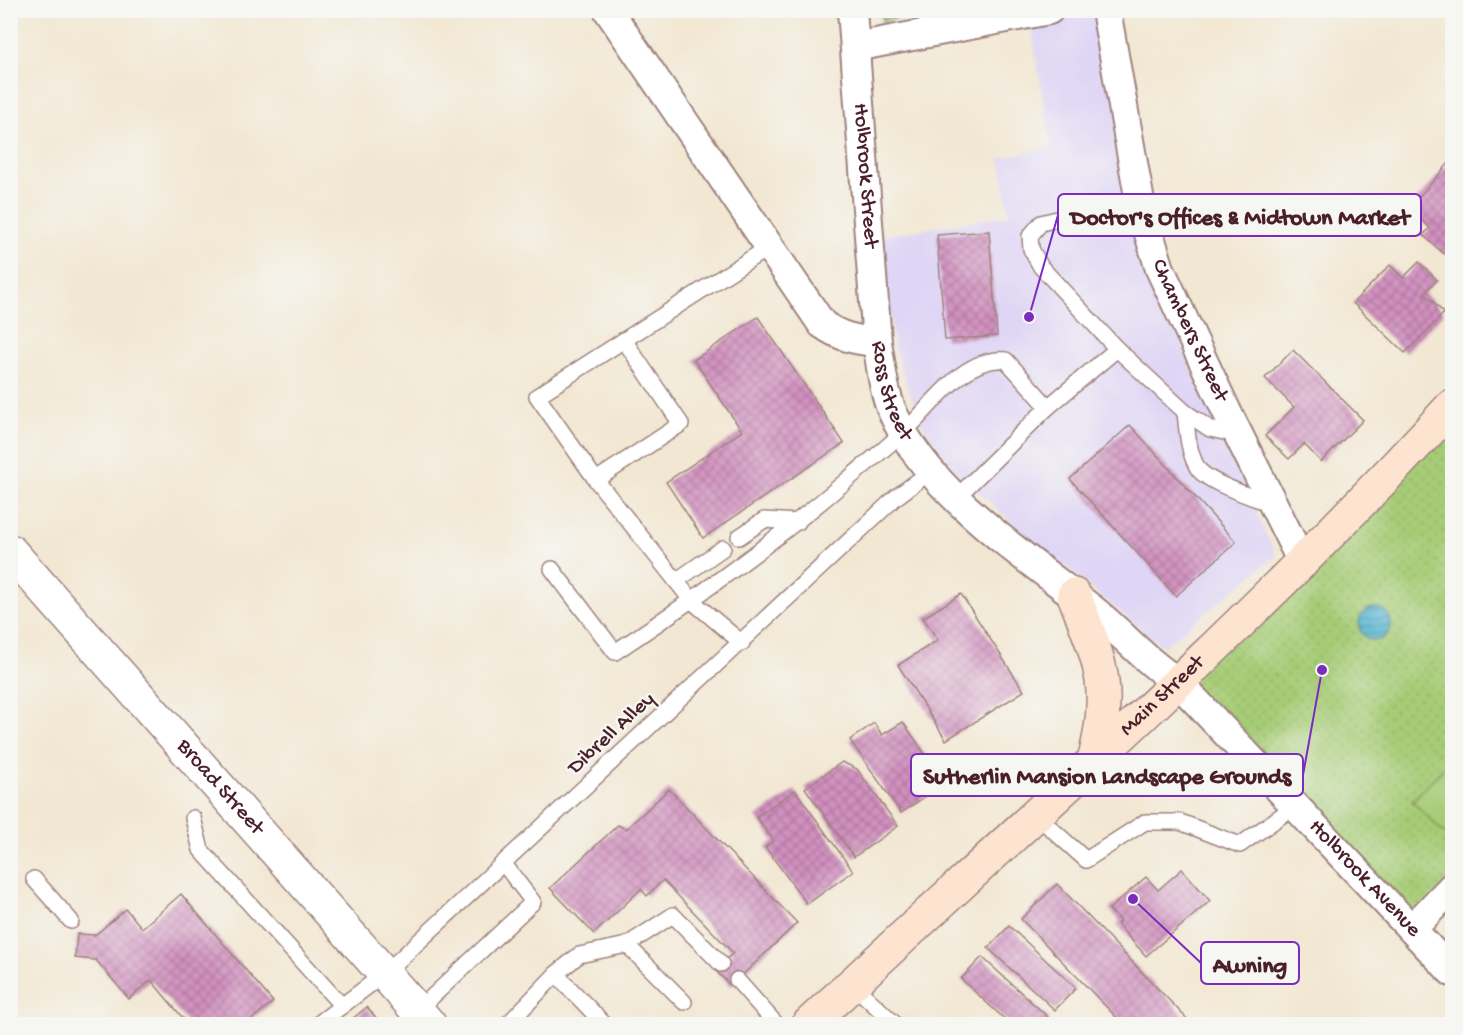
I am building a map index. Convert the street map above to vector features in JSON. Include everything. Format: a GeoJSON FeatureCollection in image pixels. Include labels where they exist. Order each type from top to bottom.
{"type":"FeatureCollection","features":[{"type":"Feature","properties":{"kind":"main road","name":"Main Street"},"geometry":{"type":"LineString","coordinates":[[809,1024],[1303,564],[1452,406]]}},
{"type":"Feature","properties":{"kind":"main road"},"geometry":{"type":"LineString","coordinates":[[1074,595],[1096,653],[1104,685],[1103,722],[1095,758]]}},
{"type":"Feature","properties":{"kind":"street","name":"Ross Street"},"geometry":{"type":"LineString","coordinates":[[608,10],[822,324],[837,335],[876,342],[885,389],[903,432],[932,471],[1000,539],[1114,626],[1159,669],[1178,682]]}},
{"type":"Feature","properties":{"kind":"street","name":"Holbrook Street"},"geometry":{"type":"LineString","coordinates":[[852,10],[876,342]]}},
{"type":"Feature","properties":{"kind":"street"},"geometry":{"type":"LineString","coordinates":[[855,47],[1049,10]]}},
{"type":"Feature","properties":{"kind":"street","name":"Chambers Street"},"geometry":{"type":"LineString","coordinates":[[1106,10],[1139,199],[1170,294],[1303,564]]}},
{"type":"Feature","properties":{"kind":"street","name":"Broad Street"},"geometry":{"type":"LineString","coordinates":[[10,551],[423,1018]]}},
{"type":"Feature","properties":{"kind":"street","name":"Holbrook Avenue"},"geometry":{"type":"LineString","coordinates":[[1178,682],[1452,972]]}},
{"type":"Feature","properties":{"kind":"street"},"geometry":{"type":"LineString","coordinates":[[1412,929],[1452,887]]}},
{"type":"Feature","properties":{"kind":"lane"},"geometry":{"type":"LineString","coordinates":[[1139,199],[1041,222],[1030,236],[1031,249],[1047,274],[1117,349],[1185,412],[1210,429],[1238,435]]}},
{"type":"Feature","properties":{"kind":"lane"},"geometry":{"type":"LineString","coordinates":[[742,643],[692,601],[596,480],[537,396],[769,247]]}},
{"type":"Feature","properties":{"kind":"lane"},"geometry":{"type":"LineString","coordinates":[[596,480],[681,424],[624,340]]}},
{"type":"Feature","properties":{"kind":"lane"},"geometry":{"type":"LineString","coordinates":[[957,497],[1048,406],[1117,349]]}},
{"type":"Feature","properties":{"kind":"lane"},"geometry":{"type":"LineString","coordinates":[[552,569],[615,652],[692,601],[798,522],[903,432],[961,374],[992,359],[1006,360],[1048,406]]}},
{"type":"Feature","properties":{"kind":"lane"},"geometry":{"type":"LineString","coordinates":[[1185,412],[1191,453],[1197,469],[1220,484],[1273,505]]}},
{"type":"Feature","properties":{"kind":"lane","name":"Dibrell Alley"},"geometry":{"type":"LineString","coordinates":[[318,1024],[384,974],[742,643],[895,498],[932,471]]}},
{"type":"Feature","properties":{"kind":"lane"},"geometry":{"type":"LineString","coordinates":[[739,537],[764,520],[798,522]]}},
{"type":"Feature","properties":{"kind":"lane"},"geometry":{"type":"LineString","coordinates":[[676,581],[723,548]]}},
{"type":"Feature","properties":{"kind":"lane"},"geometry":{"type":"LineString","coordinates":[[1035,814],[1086,860],[1145,822],[1180,822],[1240,845],[1296,806]]}},
{"type":"Feature","properties":{"kind":"lane"},"geometry":{"type":"LineString","coordinates":[[193,818],[201,850],[342,1006]]}},
{"type":"Feature","properties":{"kind":"lane"},"geometry":{"type":"LineString","coordinates":[[423,1018],[533,902],[504,864]]}},
{"type":"Feature","properties":{"kind":"lane"},"geometry":{"type":"LineString","coordinates":[[34,879],[71,921]]}},
{"type":"Feature","properties":{"kind":"lane"},"geometry":{"type":"LineString","coordinates":[[508,1024],[556,974],[579,955],[627,945],[673,915],[721,964]]}},
{"type":"Feature","properties":{"kind":"lane"},"geometry":{"type":"LineString","coordinates":[[627,945],[684,1002]]}},
{"type":"Feature","properties":{"kind":"lane"},"geometry":{"type":"LineString","coordinates":[[556,974],[604,1024]]}},
{"type":"Feature","properties":{"kind":"lane"},"geometry":{"type":"LineString","coordinates":[[737,980],[776,1024]]}},
{"type":"Feature","properties":{"kind":"lane"},"geometry":{"type":"LineString","coordinates":[[852,984],[895,1024]]}},
{"type":"Feature","properties":{"kind":"shaded area"},"geometry":{"type":"Polygon","coordinates":[[[1097,13],[1188,361],[1276,556],[1163,647],[1025,534],[958,474],[919,420],[894,347],[884,266],[883,236],[1009,215],[1000,158],[1051,147],[1031,26],[1097,13]]]}},
{"type":"Feature","properties":{"kind":"green space"},"geometry":{"type":"Polygon","coordinates":[[[881,10],[942,11],[882,21],[881,10]]]}},
{"type":"Feature","properties":{"kind":"green space"},"geometry":{"type":"Polygon","coordinates":[[[1452,406],[1452,901],[1412,929],[1178,682],[1452,406]]]}},
{"type":"Feature","properties":{"kind":"green space"},"geometry":{"type":"Polygon","coordinates":[[[1452,759],[1452,841],[1412,801],[1452,759]]]}},
{"type":"Feature","properties":{"kind":"water"},"geometry":{"type":"Polygon","coordinates":[[[1375,608],[1386,613],[1391,624],[1386,635],[1375,640],[1364,635],[1359,624],[1364,613],[1375,608]]]}},
{"type":"Feature","properties":{"kind":"building"},"geometry":{"type":"Polygon","coordinates":[[[1450,162],[1452,164],[1452,244],[1444,254],[1423,235],[1430,228],[1409,208],[1450,162]]]}},
{"type":"Feature","properties":{"kind":"building"},"geometry":{"type":"Polygon","coordinates":[[[989,231],[997,336],[945,340],[937,235],[989,231]]]}},
{"type":"Feature","properties":{"kind":"building"},"geometry":{"type":"Polygon","coordinates":[[[1419,262],[1437,280],[1424,293],[1444,313],[1405,353],[1353,303],[1390,265],[1403,278],[1419,262]]]}},
{"type":"Feature","properties":{"kind":"building"},"geometry":{"type":"Polygon","coordinates":[[[758,317],[844,443],[703,538],[666,482],[742,431],[694,360],[758,317]]]}},
{"type":"Feature","properties":{"kind":"building"},"geometry":{"type":"Polygon","coordinates":[[[1293,350],[1363,420],[1321,462],[1304,444],[1289,459],[1265,436],[1294,407],[1265,378],[1293,350]]]}},
{"type":"Feature","properties":{"kind":"building"},"geometry":{"type":"Polygon","coordinates":[[[1130,425],[1236,542],[1176,596],[1070,479],[1130,425]]]}},
{"type":"Feature","properties":{"kind":"building"},"geometry":{"type":"Polygon","coordinates":[[[961,594],[1024,691],[946,740],[898,665],[938,640],[923,618],[961,594]]]}},
{"type":"Feature","properties":{"kind":"building"},"geometry":{"type":"Polygon","coordinates":[[[903,722],[945,783],[901,813],[850,740],[874,723],[882,735],[903,722]]]}},
{"type":"Feature","properties":{"kind":"building"},"geometry":{"type":"Polygon","coordinates":[[[842,762],[857,769],[898,826],[854,857],[805,788],[842,762]]]}},
{"type":"Feature","properties":{"kind":"building"},"geometry":{"type":"Polygon","coordinates":[[[669,789],[797,923],[731,986],[715,970],[733,953],[663,880],[647,896],[641,889],[594,934],[550,888],[618,825],[626,829],[669,789]]]}},
{"type":"Feature","properties":{"kind":"building"},"geometry":{"type":"Polygon","coordinates":[[[795,790],[853,871],[807,904],[765,847],[774,841],[756,817],[795,790]]]}},
{"type":"Feature","properties":{"kind":"building"},"geometry":{"type":"Polygon","coordinates":[[[1182,869],[1210,901],[1146,956],[1117,924],[1120,921],[1109,909],[1146,877],[1158,890],[1182,869]]]}},
{"type":"Feature","properties":{"kind":"building"},"geometry":{"type":"Polygon","coordinates":[[[1057,884],[1192,1024],[1123,1024],[1021,919],[1057,884]]]}},
{"type":"Feature","properties":{"kind":"building"},"geometry":{"type":"Polygon","coordinates":[[[181,894],[273,1002],[246,1024],[188,1024],[151,980],[129,999],[96,960],[75,958],[77,934],[95,935],[126,909],[142,928],[181,894]]]}},
{"type":"Feature","properties":{"kind":"building"},"geometry":{"type":"Polygon","coordinates":[[[1009,926],[1076,988],[1055,1010],[988,948],[1009,926]]]}},
{"type":"Feature","properties":{"kind":"building"},"geometry":{"type":"Polygon","coordinates":[[[982,957],[1050,1019],[1045,1024],[1010,1024],[961,979],[982,957]]]}},
{"type":"Feature","properties":{"kind":"building"},"geometry":{"type":"Polygon","coordinates":[[[367,1007],[381,1024],[346,1024],[367,1007]]]}},
{"type":"Feature","properties":{"kind":"place","name":"Doctor's Offices & Midtown Market"},"geometry":{"type":"Point","coordinates":[1029,317]}},
{"type":"Feature","properties":{"kind":"place","name":"Sutherlin Mansion Landscape Grounds"},"geometry":{"type":"Point","coordinates":[1322,670]}},
{"type":"Feature","properties":{"kind":"place","name":"Awning"},"geometry":{"type":"Point","coordinates":[1133,899]}}]}
